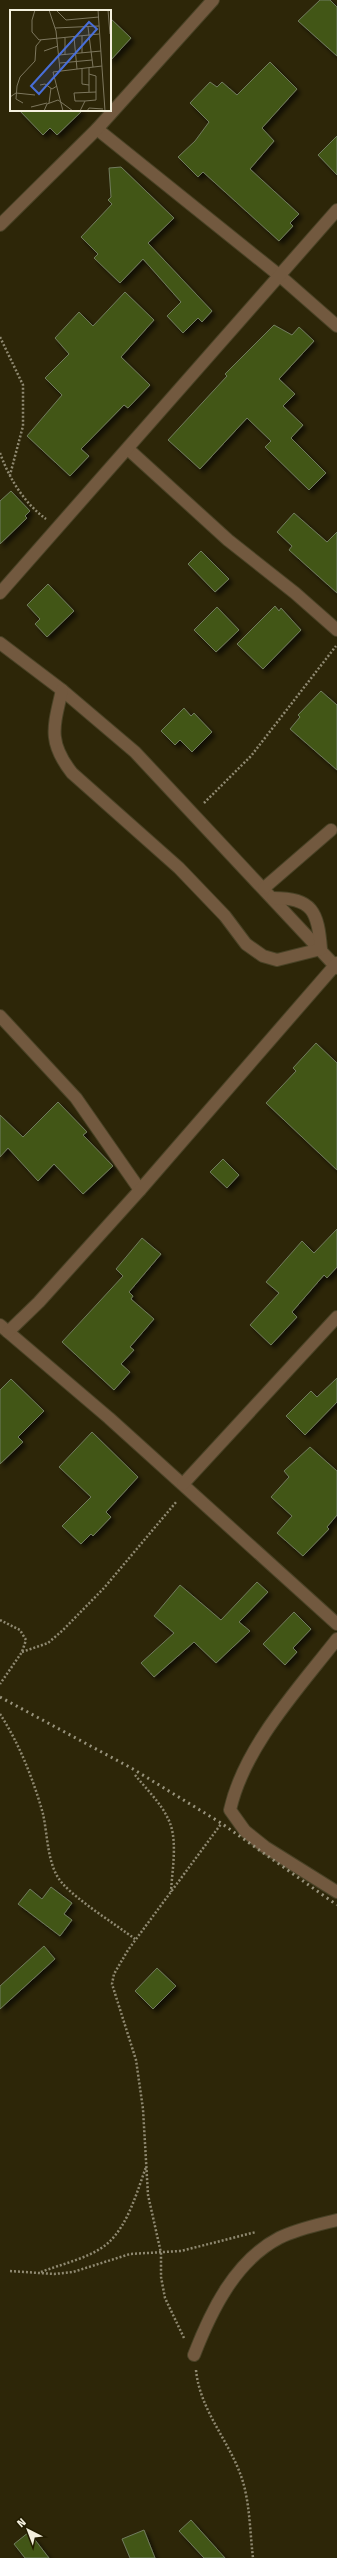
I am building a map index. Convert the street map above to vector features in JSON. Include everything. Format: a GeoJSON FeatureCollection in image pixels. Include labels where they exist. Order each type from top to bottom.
{"type":"FeatureCollection","features":[{"type":"Feature","properties":{"kind":"street"},"geometry":{"type":"LineString","coordinates":[[0,225],[97,129],[212,0]]}},
{"type":"Feature","properties":{"kind":"street"},"geometry":{"type":"LineString","coordinates":[[97,129],[280,276],[337,326]]}},
{"type":"Feature","properties":{"kind":"street"},"geometry":{"type":"LineString","coordinates":[[0,592],[59,528],[337,210]]}},
{"type":"Feature","properties":{"kind":"street"},"geometry":{"type":"LineString","coordinates":[[128,449],[228,540],[295,593],[337,630]]}},
{"type":"Feature","properties":{"kind":"street"},"geometry":{"type":"LineString","coordinates":[[0,642],[62,690],[135,752],[194,812],[336,965],[140,1190],[4,1328],[186,1487],[337,1624]]}},
{"type":"Feature","properties":{"kind":"street"},"geometry":{"type":"LineString","coordinates":[[62,690],[54,731],[55,745],[60,757],[72,773],[179,868],[225,916],[246,944],[263,956],[277,960],[321,949]]}},
{"type":"Feature","properties":{"kind":"street"},"geometry":{"type":"LineString","coordinates":[[264,888],[330,830]]}},
{"type":"Feature","properties":{"kind":"street"},"geometry":{"type":"LineString","coordinates":[[273,898],[288,898],[307,905],[314,913],[319,927],[321,949]]}},
{"type":"Feature","properties":{"kind":"street"},"geometry":{"type":"LineString","coordinates":[[0,1016],[76,1098],[140,1190]]}},
{"type":"Feature","properties":{"kind":"street"},"geometry":{"type":"LineString","coordinates":[[186,1487],[337,1317]]}},
{"type":"Feature","properties":{"kind":"street"},"geometry":{"type":"LineString","coordinates":[[337,1639],[291,1697],[249,1760],[235,1788],[230,1810],[250,1835],[337,1892]]}},
{"type":"Feature","properties":{"kind":"street"},"geometry":{"type":"LineString","coordinates":[[194,2355],[210,2315],[223,2293],[257,2253],[278,2238],[305,2228],[337,2220]]}},
{"type":"Feature","properties":{"kind":"path"},"geometry":{"type":"LineString","coordinates":[[0,337],[23,385],[22,426],[10,475]]}},
{"type":"Feature","properties":{"kind":"path"},"geometry":{"type":"LineString","coordinates":[[0,453],[10,475],[35,510],[59,528]]}},
{"type":"Feature","properties":{"kind":"path"},"geometry":{"type":"LineString","coordinates":[[194,812],[252,756],[337,644]]}},
{"type":"Feature","properties":{"kind":"path"},"geometry":{"type":"LineString","coordinates":[[22,1652],[48,1643],[63,1630],[104,1588],[186,1487]]}},
{"type":"Feature","properties":{"kind":"path"},"geometry":{"type":"LineString","coordinates":[[0,1620],[25,1635],[26,1645],[0,1684]]}},
{"type":"Feature","properties":{"kind":"path"},"geometry":{"type":"LineString","coordinates":[[0,1714],[8,1725],[33,1782],[44,1820],[54,1870],[62,1884],[135,1939]]}},
{"type":"Feature","properties":{"kind":"path"},"geometry":{"type":"LineString","coordinates":[[135,1775],[166,1815],[171,1827],[173,1853],[171,1892]]}},
{"type":"Feature","properties":{"kind":"path"},"geometry":{"type":"LineString","coordinates":[[230,1810],[135,1939],[120,1962],[112,1984],[136,2060],[143,2109],[148,2195],[161,2253],[161,2278],[165,2298],[177,2327],[194,2355],[197,2384],[208,2414],[232,2454],[243,2483],[253,2558]]}},
{"type":"Feature","properties":{"kind":"path"},"geometry":{"type":"LineString","coordinates":[[38,2273],[93,2252],[108,2243],[119,2229],[132,2204],[147,2165]]}},
{"type":"Feature","properties":{"kind":"path"},"geometry":{"type":"LineString","coordinates":[[10,2270],[38,2273],[73,2272],[130,2254],[161,2253],[200,2247],[263,2231]]}},
{"type":"Feature","properties":{"kind":"building"},"geometry":{"type":"Polygon","coordinates":[[[320,0],[330,0],[337,7],[337,56],[298,21],[320,0]]]}},
{"type":"Feature","properties":{"kind":"building"},"geometry":{"type":"Polygon","coordinates":[[[111,19],[131,38],[111,60],[111,19]]]}},
{"type":"Feature","properties":{"kind":"building"},"geometry":{"type":"Polygon","coordinates":[[[270,62],[297,89],[262,128],[274,141],[250,169],[299,214],[290,223],[293,226],[279,241],[203,172],[198,177],[178,157],[195,141],[209,122],[190,103],[210,82],[217,87],[222,82],[237,95],[270,62]]]}},
{"type":"Feature","properties":{"kind":"building"},"geometry":{"type":"Polygon","coordinates":[[[20,111],[82,111],[57,135],[50,128],[43,135],[20,111]]]}},
{"type":"Feature","properties":{"kind":"building"},"geometry":{"type":"Polygon","coordinates":[[[337,136],[337,175],[318,155],[337,136]]]}},
{"type":"Feature","properties":{"kind":"building"},"geometry":{"type":"Polygon","coordinates":[[[121,167],[174,218],[148,243],[212,311],[202,322],[198,318],[183,333],[167,316],[181,302],[143,259],[120,283],[94,258],[98,254],[81,237],[112,204],[108,200],[111,197],[109,168],[121,167]]]}},
{"type":"Feature","properties":{"kind":"building"},"geometry":{"type":"Polygon","coordinates":[[[125,292],[154,320],[121,357],[150,385],[128,408],[124,405],[81,449],[89,456],[70,476],[27,436],[62,395],[45,378],[69,354],[55,338],[79,312],[93,326],[125,292]]]}},
{"type":"Feature","properties":{"kind":"building"},"geometry":{"type":"Polygon","coordinates":[[[274,325],[292,335],[299,327],[314,341],[279,379],[295,394],[283,406],[303,425],[291,438],[326,473],[309,490],[265,447],[271,441],[247,418],[200,469],[168,440],[227,376],[225,374],[274,325]]]}},
{"type":"Feature","properties":{"kind":"building"},"geometry":{"type":"Polygon","coordinates":[[[11,491],[30,511],[25,516],[27,518],[0,544],[0,501],[11,491]]]}},
{"type":"Feature","properties":{"kind":"building"},"geometry":{"type":"Polygon","coordinates":[[[294,513],[327,542],[337,532],[337,593],[289,550],[292,546],[277,532],[294,513]]]}},
{"type":"Feature","properties":{"kind":"building"},"geometry":{"type":"Polygon","coordinates":[[[201,551],[229,579],[215,592],[188,564],[201,551]]]}},
{"type":"Feature","properties":{"kind":"building"},"geometry":{"type":"Polygon","coordinates":[[[48,584],[74,611],[47,637],[35,624],[40,619],[27,605],[48,584]]]}},
{"type":"Feature","properties":{"kind":"building"},"geometry":{"type":"Polygon","coordinates":[[[275,606],[279,611],[281,608],[301,630],[263,669],[237,644],[275,606]]]}},
{"type":"Feature","properties":{"kind":"building"},"geometry":{"type":"Polygon","coordinates":[[[217,607],[239,630],[216,652],[194,630],[217,607]]]}},
{"type":"Feature","properties":{"kind":"building"},"geometry":{"type":"Polygon","coordinates":[[[321,691],[337,705],[337,770],[290,729],[300,717],[298,715],[321,691]]]}},
{"type":"Feature","properties":{"kind":"building"},"geometry":{"type":"Polygon","coordinates":[[[184,708],[191,716],[194,713],[212,732],[192,752],[180,740],[175,745],[161,731],[184,708]]]}},
{"type":"Feature","properties":{"kind":"building"},"geometry":{"type":"Polygon","coordinates":[[[316,1043],[337,1063],[337,1170],[266,1103],[296,1071],[293,1068],[316,1043]]]}},
{"type":"Feature","properties":{"kind":"building"},"geometry":{"type":"Polygon","coordinates":[[[58,1102],[87,1132],[83,1135],[113,1166],[83,1194],[54,1164],[38,1181],[8,1148],[0,1157],[0,1115],[23,1137],[58,1102]]]}},
{"type":"Feature","properties":{"kind":"building"},"geometry":{"type":"Polygon","coordinates":[[[223,1159],[239,1175],[227,1188],[210,1172],[223,1159]]]}},
{"type":"Feature","properties":{"kind":"building"},"geometry":{"type":"Polygon","coordinates":[[[337,1229],[337,1267],[327,1278],[324,1275],[292,1312],[297,1317],[271,1345],[250,1325],[279,1293],[266,1282],[302,1241],[314,1253],[337,1229]]]}},
{"type":"Feature","properties":{"kind":"building"},"geometry":{"type":"Polygon","coordinates":[[[142,1238],[161,1254],[129,1292],[133,1296],[131,1299],[154,1319],[130,1347],[134,1350],[121,1364],[130,1372],[114,1390],[62,1342],[123,1276],[116,1269],[142,1238]]]}},
{"type":"Feature","properties":{"kind":"building"},"geometry":{"type":"Polygon","coordinates":[[[337,1378],[337,1402],[305,1435],[286,1416],[311,1391],[317,1397],[337,1378]]]}},
{"type":"Feature","properties":{"kind":"building"},"geometry":{"type":"Polygon","coordinates":[[[11,1379],[44,1411],[18,1437],[23,1442],[0,1464],[0,1390],[11,1379]]]}},
{"type":"Feature","properties":{"kind":"building"},"geometry":{"type":"Polygon","coordinates":[[[92,1432],[138,1477],[106,1512],[111,1517],[93,1536],[91,1534],[81,1544],[62,1526],[91,1497],[59,1467],[92,1432]]]}},
{"type":"Feature","properties":{"kind":"building"},"geometry":{"type":"Polygon","coordinates":[[[310,1447],[337,1471],[337,1515],[327,1527],[329,1529],[303,1556],[277,1533],[292,1516],[271,1497],[289,1477],[284,1471],[310,1447]]]}},
{"type":"Feature","properties":{"kind":"building"},"geometry":{"type":"Polygon","coordinates":[[[257,1582],[268,1592],[239,1622],[250,1631],[216,1663],[194,1642],[154,1677],[141,1663],[174,1633],[154,1616],[180,1585],[221,1620],[257,1582]]]}},
{"type":"Feature","properties":{"kind":"building"},"geometry":{"type":"Polygon","coordinates":[[[294,1612],[311,1629],[293,1648],[297,1652],[285,1665],[263,1644],[294,1612]]]}},
{"type":"Feature","properties":{"kind":"building"},"geometry":{"type":"Polygon","coordinates":[[[51,1887],[72,1903],[64,1914],[72,1920],[60,1936],[18,1904],[30,1889],[42,1899],[51,1887]]]}},
{"type":"Feature","properties":{"kind":"building"},"geometry":{"type":"Polygon","coordinates":[[[44,1946],[55,1959],[0,2009],[0,1986],[44,1946]]]}},
{"type":"Feature","properties":{"kind":"building"},"geometry":{"type":"Polygon","coordinates":[[[157,1968],[176,1986],[153,2009],[135,1991],[157,1968]]]}},
{"type":"Feature","properties":{"kind":"building"},"geometry":{"type":"Polygon","coordinates":[[[191,2520],[225,2558],[204,2558],[179,2531],[191,2520]]]}},
{"type":"Feature","properties":{"kind":"building"},"geometry":{"type":"Polygon","coordinates":[[[144,2530],[155,2558],[130,2558],[122,2539],[144,2530]]]}},
{"type":"Feature","properties":{"kind":"building"},"geometry":{"type":"Polygon","coordinates":[[[29,2532],[49,2558],[25,2558],[14,2544],[29,2532]]]}},
{"type":"Feature","properties":{"kind":"railway"},"geometry":{"type":"LineString","coordinates":[[0,1697],[133,1769],[221,1823],[337,1905]]}}]}
